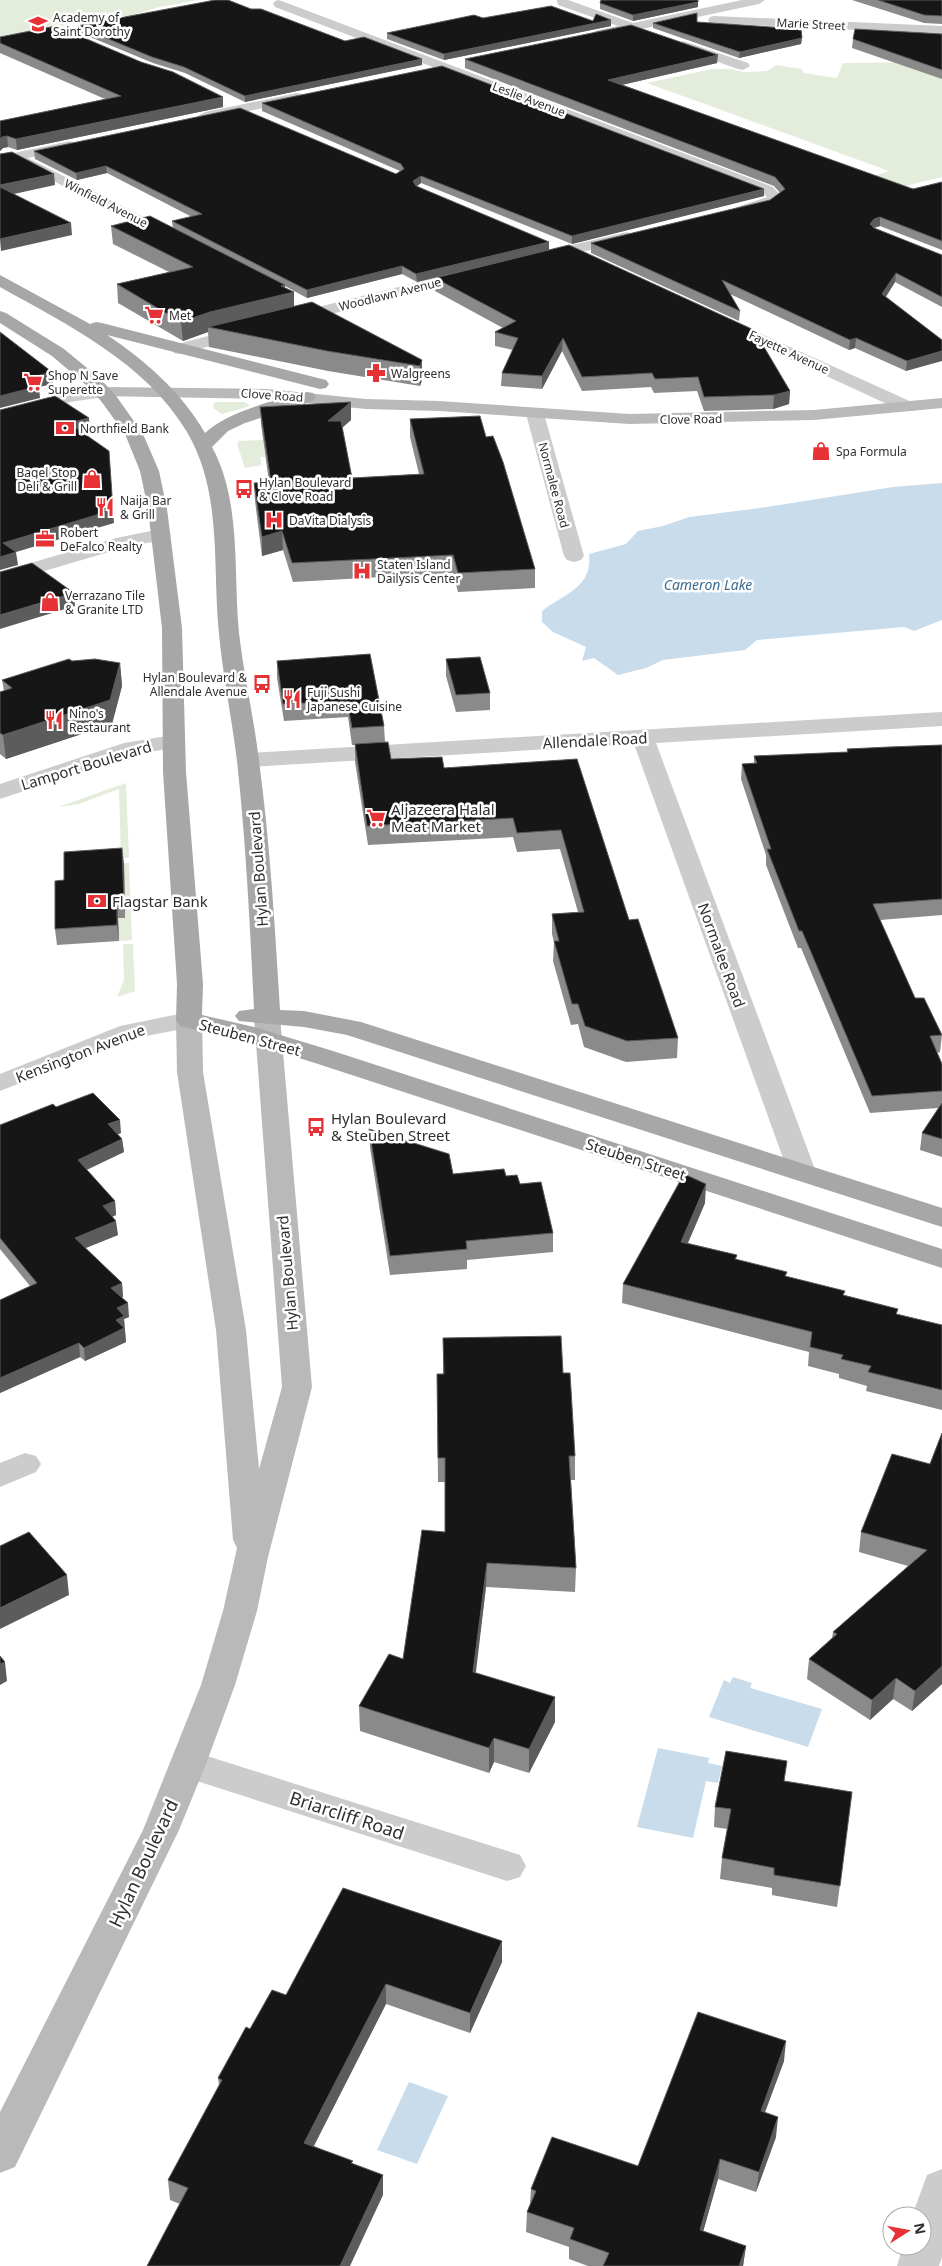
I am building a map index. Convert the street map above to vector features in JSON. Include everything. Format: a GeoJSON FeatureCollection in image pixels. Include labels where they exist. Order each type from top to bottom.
{"type":"FeatureCollection","features":[{"type":"Feature","properties":{"kind":"main road","name":"Hylan Boulevard"},"geometry":{"type":"LineString","coordinates":[[0,280],[76,322],[120,350],[161,387],[183,414],[203,446],[211,465],[222,520],[229,631],[248,760],[258,848],[268,1029]]}},
{"type":"Feature","properties":{"kind":"main road","name":"Hylan Boulevard"},"geometry":{"type":"LineString","coordinates":[[0,316],[60,354],[105,392],[122,414],[143,450],[156,492],[172,613],[174,662],[173,742],[190,984],[189,1020]]}},
{"type":"Feature","properties":{"kind":"main road"},"geometry":{"type":"LineString","coordinates":[[76,322],[180,350],[320,384]]}},
{"type":"Feature","properties":{"kind":"main road"},"geometry":{"type":"LineString","coordinates":[[203,446],[222,427],[239,419],[307,397]]}},
{"type":"Feature","properties":{"kind":"main road","name":"Steuben Street"},"geometry":{"type":"LineString","coordinates":[[268,1029],[304,1019],[352,1028],[942,1218]]}},
{"type":"Feature","properties":{"kind":"main road","name":"Steuben Street"},"geometry":{"type":"LineString","coordinates":[[189,1020],[268,1029],[324,1057],[942,1259]]}},
{"type":"Feature","properties":{"kind":"street"},"geometry":{"type":"LineString","coordinates":[[586,37],[759,0]]}},
{"type":"Feature","properties":{"kind":"street"},"geometry":{"type":"LineString","coordinates":[[562,2],[656,35]]}},
{"type":"Feature","properties":{"kind":"street","name":"Leslie Avenue"},"geometry":{"type":"LineString","coordinates":[[279,4],[768,190],[776,198],[764,204],[730,212]]}},
{"type":"Feature","properties":{"kind":"street","name":"Marie Street"},"geometry":{"type":"LineString","coordinates":[[680,18],[942,30]]}},
{"type":"Feature","properties":{"kind":"street"},"geometry":{"type":"LineString","coordinates":[[674,42],[743,66]]}},
{"type":"Feature","properties":{"kind":"street"},"geometry":{"type":"LineString","coordinates":[[416,72],[463,62]]}},
{"type":"Feature","properties":{"kind":"street"},"geometry":{"type":"LineString","coordinates":[[196,118],[311,94]]}},
{"type":"Feature","properties":{"kind":"street"},"geometry":{"type":"LineString","coordinates":[[226,99],[262,118]]}},
{"type":"Feature","properties":{"kind":"street"},"geometry":{"type":"LineString","coordinates":[[7,158],[81,142]]}},
{"type":"Feature","properties":{"kind":"street","name":"Winfield Avenue"},"geometry":{"type":"LineString","coordinates":[[0,149],[7,158],[187,245]]}},
{"type":"Feature","properties":{"kind":"street"},"geometry":{"type":"LineString","coordinates":[[526,261],[640,234]]}},
{"type":"Feature","properties":{"kind":"street"},"geometry":{"type":"LineString","coordinates":[[541,239],[592,261]]}},
{"type":"Feature","properties":{"kind":"street","name":"Woodlawn Avenue"},"geometry":{"type":"LineString","coordinates":[[180,350],[199,342],[487,270]]}},
{"type":"Feature","properties":{"kind":"street"},"geometry":{"type":"LineString","coordinates":[[293,300],[318,312]]}},
{"type":"Feature","properties":{"kind":"street","name":"Fayette Avenue"},"geometry":{"type":"LineString","coordinates":[[714,317],[908,407]]}},
{"type":"Feature","properties":{"kind":"street","name":"Clove Road"},"geometry":{"type":"LineString","coordinates":[[105,392],[161,387],[214,378],[320,384],[372,390],[439,406]]}},
{"type":"Feature","properties":{"kind":"street","name":"Clove Road"},"geometry":{"type":"LineString","coordinates":[[161,387],[307,397],[366,404],[439,406],[629,419],[704,419],[814,415],[942,403]]}},
{"type":"Feature","properties":{"kind":"street"},"geometry":{"type":"LineString","coordinates":[[0,416],[69,397],[105,392]]}},
{"type":"Feature","properties":{"kind":"street","name":"Normalee Road"},"geometry":{"type":"LineString","coordinates":[[535,414],[574,556]]}},
{"type":"Feature","properties":{"kind":"street"},"geometry":{"type":"LineString","coordinates":[[0,578],[123,542],[161,535]]}},
{"type":"Feature","properties":{"kind":"street","name":"Allendale Road"},"geometry":{"type":"LineString","coordinates":[[248,760],[942,719]]}},
{"type":"Feature","properties":{"kind":"street","name":"Normalee Road"},"geometry":{"type":"LineString","coordinates":[[643,737],[802,1172]]}},
{"type":"Feature","properties":{"kind":"street","name":"Lamport Boulevard"},"geometry":{"type":"LineString","coordinates":[[0,792],[132,748],[173,742]]}},
{"type":"Feature","properties":{"kind":"street","name":"Kensington Avenue"},"geometry":{"type":"LineString","coordinates":[[0,1083],[129,1032],[189,1020]]}},
{"type":"Feature","properties":{"kind":"street","name":"Hylan Boulevard"},"geometry":{"type":"LineString","coordinates":[[189,1020],[190,1072],[231,1330],[251,1557]]}},
{"type":"Feature","properties":{"kind":"street","name":"Hylan Boulevard"},"geometry":{"type":"LineString","coordinates":[[0,2154],[141,1872],[188,1764],[218,1685],[240,1611],[251,1557],[297,1387],[268,1029]]}},
{"type":"Feature","properties":{"kind":"street","name":"Briarcliff Road"},"geometry":{"type":"LineString","coordinates":[[188,1764],[507,1866]]}},
{"type":"Feature","properties":{"kind":"street"},"geometry":{"type":"LineString","coordinates":[[918,2266],[942,2188]]}},
{"type":"Feature","properties":{"kind":"green space","name":"Academy of Saint Dorothy"},"geometry":{"type":"Polygon","coordinates":[[[0,0],[199,0],[159,7],[127,17],[120,15],[0,38],[0,0]]]}},
{"type":"Feature","properties":{"kind":"green space"},"geometry":{"type":"Polygon","coordinates":[[[942,62],[942,177],[897,188],[868,178],[889,171],[647,83],[712,69],[731,69],[744,72],[767,71],[776,65],[801,69],[804,73],[837,78],[843,63],[942,62]]]}},
{"type":"Feature","properties":{"kind":"green space"},"geometry":{"type":"Polygon","coordinates":[[[216,402],[245,402],[250,406],[222,414],[213,408],[216,402]]]}},
{"type":"Feature","properties":{"kind":"green space"},"geometry":{"type":"Polygon","coordinates":[[[263,440],[265,457],[260,457],[262,465],[245,468],[237,444],[239,441],[263,440]]]}},
{"type":"Feature","properties":{"kind":"green space"},"geometry":{"type":"Polygon","coordinates":[[[126,783],[129,858],[121,858],[119,789],[79,804],[58,807],[126,783]]]}},
{"type":"Feature","properties":{"kind":"green space"},"geometry":{"type":"Polygon","coordinates":[[[124,863],[129,863],[132,940],[119,941],[118,918],[125,917],[124,863]]]}},
{"type":"Feature","properties":{"kind":"green space"},"geometry":{"type":"Polygon","coordinates":[[[123,944],[133,944],[135,991],[117,997],[124,980],[123,944]]]}},
{"type":"Feature","properties":{"kind":"water","name":"Cameron Lake"},"geometry":{"type":"Polygon","coordinates":[[[942,483],[942,620],[914,631],[904,627],[757,640],[745,650],[663,660],[646,668],[618,675],[594,658],[582,661],[586,647],[553,632],[542,622],[542,611],[575,589],[586,575],[589,566],[589,554],[626,544],[638,531],[663,526],[689,517],[893,487],[942,483]]]}},
{"type":"Feature","properties":{"kind":"water"},"geometry":{"type":"Polygon","coordinates":[[[733,1677],[752,1683],[750,1688],[822,1709],[808,1747],[709,1717],[724,1680],[730,1683],[733,1677]]]}},
{"type":"Feature","properties":{"kind":"water"},"geometry":{"type":"Polygon","coordinates":[[[658,1748],[709,1758],[708,1763],[722,1766],[718,1783],[706,1781],[693,1838],[637,1827],[658,1748]]]}},
{"type":"Feature","properties":{"kind":"water"},"geometry":{"type":"Polygon","coordinates":[[[409,2082],[448,2096],[417,2164],[377,2150],[409,2082]]]}},
{"type":"Feature","properties":{"kind":"building"},"geometry":{"type":"Polygon","coordinates":[[[215,0],[228,0],[251,9],[261,9],[345,41],[364,37],[422,59],[245,96],[184,67],[152,57],[77,26],[215,0]]]}},
{"type":"Feature","properties":{"kind":"building"},"geometry":{"type":"Polygon","coordinates":[[[601,0],[698,0],[698,2],[633,15],[600,3],[601,0]]]}},
{"type":"Feature","properties":{"kind":"building"},"geometry":{"type":"Polygon","coordinates":[[[878,0],[942,0],[942,16],[924,15],[878,0]]]}},
{"type":"Feature","properties":{"kind":"building"},"geometry":{"type":"Polygon","coordinates":[[[551,6],[593,21],[596,14],[611,20],[444,54],[387,33],[474,15],[483,18],[551,6]]]}},
{"type":"Feature","properties":{"kind":"building"},"geometry":{"type":"Polygon","coordinates":[[[697,13],[697,22],[801,29],[802,38],[740,52],[653,23],[697,13]]]}},
{"type":"Feature","properties":{"kind":"building"},"geometry":{"type":"Polygon","coordinates":[[[631,25],[718,55],[608,80],[913,189],[942,182],[942,241],[880,217],[874,219],[870,224],[874,228],[942,255],[942,297],[896,273],[882,294],[942,340],[942,351],[907,361],[856,338],[850,340],[722,280],[740,311],[591,243],[770,200],[785,189],[775,177],[465,59],[631,25]]]}},
{"type":"Feature","properties":{"kind":"building"},"geometry":{"type":"Polygon","coordinates":[[[56,26],[141,62],[173,72],[223,97],[16,139],[7,136],[0,139],[0,121],[121,96],[0,43],[0,37],[56,26]]]}},
{"type":"Feature","properties":{"kind":"building"},"geometry":{"type":"Polygon","coordinates":[[[855,29],[942,34],[942,70],[853,39],[855,29]]]}},
{"type":"Feature","properties":{"kind":"building"},"geometry":{"type":"Polygon","coordinates":[[[442,66],[764,189],[572,236],[421,176],[413,181],[416,186],[549,242],[416,274],[402,266],[307,290],[172,221],[202,214],[106,166],[76,173],[34,151],[240,108],[396,174],[404,169],[401,164],[262,103],[442,66]]]}},
{"type":"Feature","properties":{"kind":"building"},"geometry":{"type":"Polygon","coordinates":[[[12,152],[54,174],[0,185],[0,154],[12,152]]]}},
{"type":"Feature","properties":{"kind":"building"},"geometry":{"type":"Polygon","coordinates":[[[0,187],[71,223],[0,239],[0,187]]]}},
{"type":"Feature","properties":{"kind":"building"},"geometry":{"type":"Polygon","coordinates":[[[150,216],[285,285],[281,286],[294,292],[210,312],[181,322],[117,284],[193,267],[111,226],[150,216]]]}},
{"type":"Feature","properties":{"kind":"building"},"geometry":{"type":"Polygon","coordinates":[[[569,245],[754,330],[790,391],[774,395],[704,397],[698,377],[655,379],[652,373],[582,377],[563,338],[542,376],[502,373],[518,338],[495,332],[516,321],[435,278],[569,245]]]}},
{"type":"Feature","properties":{"kind":"building"},"geometry":{"type":"Polygon","coordinates":[[[312,302],[422,360],[420,366],[327,351],[208,327],[312,302]]]}},
{"type":"Feature","properties":{"kind":"building"},"geometry":{"type":"Polygon","coordinates":[[[0,332],[52,372],[28,378],[39,386],[0,396],[0,332]]]}},
{"type":"Feature","properties":{"kind":"building"},"geometry":{"type":"Polygon","coordinates":[[[55,396],[89,418],[69,423],[109,451],[113,510],[3,543],[16,552],[0,557],[0,410],[55,396]]]}},
{"type":"Feature","properties":{"kind":"building"},"geometry":{"type":"Polygon","coordinates":[[[351,402],[328,421],[341,421],[352,478],[424,474],[410,419],[480,416],[486,437],[493,436],[503,462],[535,569],[458,573],[453,555],[292,563],[282,531],[262,537],[254,483],[271,482],[260,407],[351,402]]]}},
{"type":"Feature","properties":{"kind":"building"},"geometry":{"type":"Polygon","coordinates":[[[32,563],[74,593],[0,615],[0,572],[32,563]]]}},
{"type":"Feature","properties":{"kind":"building"},"geometry":{"type":"Polygon","coordinates":[[[370,654],[384,726],[352,728],[347,701],[283,704],[277,661],[370,654]]]}},
{"type":"Feature","properties":{"kind":"building"},"geometry":{"type":"Polygon","coordinates":[[[480,657],[490,693],[456,695],[446,659],[480,657]]]}},
{"type":"Feature","properties":{"kind":"building"},"geometry":{"type":"Polygon","coordinates":[[[69,659],[72,661],[95,659],[120,663],[110,700],[3,735],[0,733],[0,692],[12,688],[2,680],[69,659]]]}},
{"type":"Feature","properties":{"kind":"building"},"geometry":{"type":"Polygon","coordinates":[[[388,742],[391,759],[442,757],[444,768],[577,759],[629,920],[638,919],[678,1038],[627,1041],[585,1026],[578,1004],[572,1004],[554,941],[559,941],[552,914],[584,912],[561,830],[517,833],[513,818],[367,826],[355,744],[388,742]]]}},
{"type":"Feature","properties":{"kind":"building"},"geometry":{"type":"Polygon","coordinates":[[[942,745],[942,899],[873,904],[915,998],[924,998],[942,1035],[930,1036],[942,1064],[942,1091],[872,1096],[802,931],[799,931],[767,849],[771,849],[742,764],[757,763],[754,756],[848,752],[847,749],[942,745]]]}},
{"type":"Feature","properties":{"kind":"building"},"geometry":{"type":"Polygon","coordinates":[[[122,848],[124,902],[117,903],[117,925],[55,929],[55,881],[64,880],[64,852],[122,848]]]}},
{"type":"Feature","properties":{"kind":"building"},"geometry":{"type":"Polygon","coordinates":[[[93,1093],[120,1120],[108,1124],[122,1139],[78,1160],[115,1201],[103,1206],[116,1221],[75,1238],[122,1283],[111,1288],[128,1303],[117,1308],[124,1316],[116,1320],[124,1328],[84,1348],[79,1343],[0,1378],[0,1300],[37,1283],[0,1238],[0,1125],[53,1104],[56,1107],[93,1093]]]}},
{"type":"Feature","properties":{"kind":"building"},"geometry":{"type":"Polygon","coordinates":[[[942,1103],[942,1139],[922,1133],[942,1103]]]}},
{"type":"Feature","properties":{"kind":"building"},"geometry":{"type":"Polygon","coordinates":[[[369,1129],[449,1154],[453,1174],[504,1169],[506,1176],[517,1175],[520,1184],[541,1182],[553,1233],[466,1241],[467,1249],[390,1256],[369,1129]]]}},
{"type":"Feature","properties":{"kind":"building"},"geometry":{"type":"Polygon","coordinates":[[[684,1174],[706,1184],[681,1242],[737,1255],[735,1259],[787,1272],[785,1276],[845,1291],[843,1295],[898,1309],[896,1314],[942,1325],[942,1390],[868,1372],[871,1366],[841,1359],[843,1355],[810,1347],[812,1332],[623,1284],[684,1174]]]}},
{"type":"Feature","properties":{"kind":"building"},"geometry":{"type":"Polygon","coordinates":[[[561,1336],[563,1373],[570,1373],[575,1456],[569,1456],[576,1568],[487,1563],[473,1672],[555,1697],[529,1749],[494,1738],[489,1748],[359,1706],[389,1654],[403,1659],[422,1530],[445,1532],[445,1458],[438,1458],[437,1374],[444,1374],[443,1338],[561,1336]]]}},
{"type":"Feature","properties":{"kind":"building"},"geometry":{"type":"Polygon","coordinates":[[[942,1433],[942,1666],[915,1691],[896,1678],[872,1700],[809,1659],[837,1634],[833,1632],[927,1550],[861,1532],[892,1454],[930,1464],[942,1433]]]}},
{"type":"Feature","properties":{"kind":"building"},"geometry":{"type":"Polygon","coordinates":[[[29,1532],[67,1575],[0,1608],[0,1546],[29,1532]]]}},
{"type":"Feature","properties":{"kind":"building"},"geometry":{"type":"Polygon","coordinates":[[[0,1656],[5,1662],[0,1664],[0,1656]]]}},
{"type":"Feature","properties":{"kind":"building"},"geometry":{"type":"Polygon","coordinates":[[[726,1751],[787,1761],[784,1781],[852,1792],[840,1886],[774,1875],[774,1868],[722,1858],[731,1809],[715,1807],[726,1751]]]}},
{"type":"Feature","properties":{"kind":"building"},"geometry":{"type":"Polygon","coordinates":[[[343,1888],[502,1941],[470,2013],[386,1984],[304,2143],[353,2161],[351,2163],[383,2175],[340,2266],[147,2266],[188,2188],[168,2180],[222,2080],[218,2078],[246,2027],[250,2029],[272,1990],[286,1995],[343,1888]]]}},
{"type":"Feature","properties":{"kind":"building"},"geometry":{"type":"Polygon","coordinates":[[[698,2012],[786,2041],[761,2111],[778,2117],[759,2172],[720,2159],[700,2230],[746,2246],[739,2266],[603,2266],[609,2253],[570,2239],[574,2228],[527,2212],[536,2191],[531,2189],[552,2137],[638,2166],[698,2012]]]}},
{"type":"Feature","properties":{"kind":"place","name":"Academy of Saint Dorothy"},"geometry":{"type":"Point","coordinates":[38,24]}},
{"type":"Feature","properties":{"kind":"place","name":"Met"},"geometry":{"type":"Point","coordinates":[154,315]}},
{"type":"Feature","properties":{"kind":"place","name":"Walgreens"},"geometry":{"type":"Point","coordinates":[376,373]}},
{"type":"Feature","properties":{"kind":"place","name":"Shop N Save Superette"},"geometry":{"type":"Point","coordinates":[33,382]}},
{"type":"Feature","properties":{"kind":"place","name":"Northfield Bank"},"geometry":{"type":"Point","coordinates":[65,428]}},
{"type":"Feature","properties":{"kind":"place","name":"Spa Formula"},"geometry":{"type":"Point","coordinates":[821,451]}},
{"type":"Feature","properties":{"kind":"place","name":"Bagel Stop Deli & Grill"},"geometry":{"type":"Point","coordinates":[92,479]}},
{"type":"Feature","properties":{"kind":"place","name":"Hylan Boulevard & Clove Road"},"geometry":{"type":"Point","coordinates":[244,489]}},
{"type":"Feature","properties":{"kind":"place","name":"Naija Bar & Grill"},"geometry":{"type":"Point","coordinates":[105,507]}},
{"type":"Feature","properties":{"kind":"place","name":"DaVita Dialysis"},"geometry":{"type":"Point","coordinates":[274,520]}},
{"type":"Feature","properties":{"kind":"place","name":"Robert DeFalco Realty"},"geometry":{"type":"Point","coordinates":[45,539]}},
{"type":"Feature","properties":{"kind":"place","name":"Staten Island Dailysis Center"},"geometry":{"type":"Point","coordinates":[362,571]}},
{"type":"Feature","properties":{"kind":"place","name":"Verrazano Tile & Granite LTD"},"geometry":{"type":"Point","coordinates":[50,602]}},
{"type":"Feature","properties":{"kind":"place","name":"Hylan Boulevard & Allendale Avenue"},"geometry":{"type":"Point","coordinates":[262,684]}},
{"type":"Feature","properties":{"kind":"place","name":"Fuji Sushi Japanese Cuisine"},"geometry":{"type":"Point","coordinates":[292,699]}},
{"type":"Feature","properties":{"kind":"place","name":"Nino's Restaurant"},"geometry":{"type":"Point","coordinates":[54,720]}},
{"type":"Feature","properties":{"kind":"place","name":"Aljazeera Halal Meat Market"},"geometry":{"type":"Point","coordinates":[376,818]}},
{"type":"Feature","properties":{"kind":"place","name":"Flagstar Bank"},"geometry":{"type":"Point","coordinates":[97,901]}},
{"type":"Feature","properties":{"kind":"place","name":"Hylan Boulevard & Steuben Street"},"geometry":{"type":"Point","coordinates":[316,1127]}}]}
